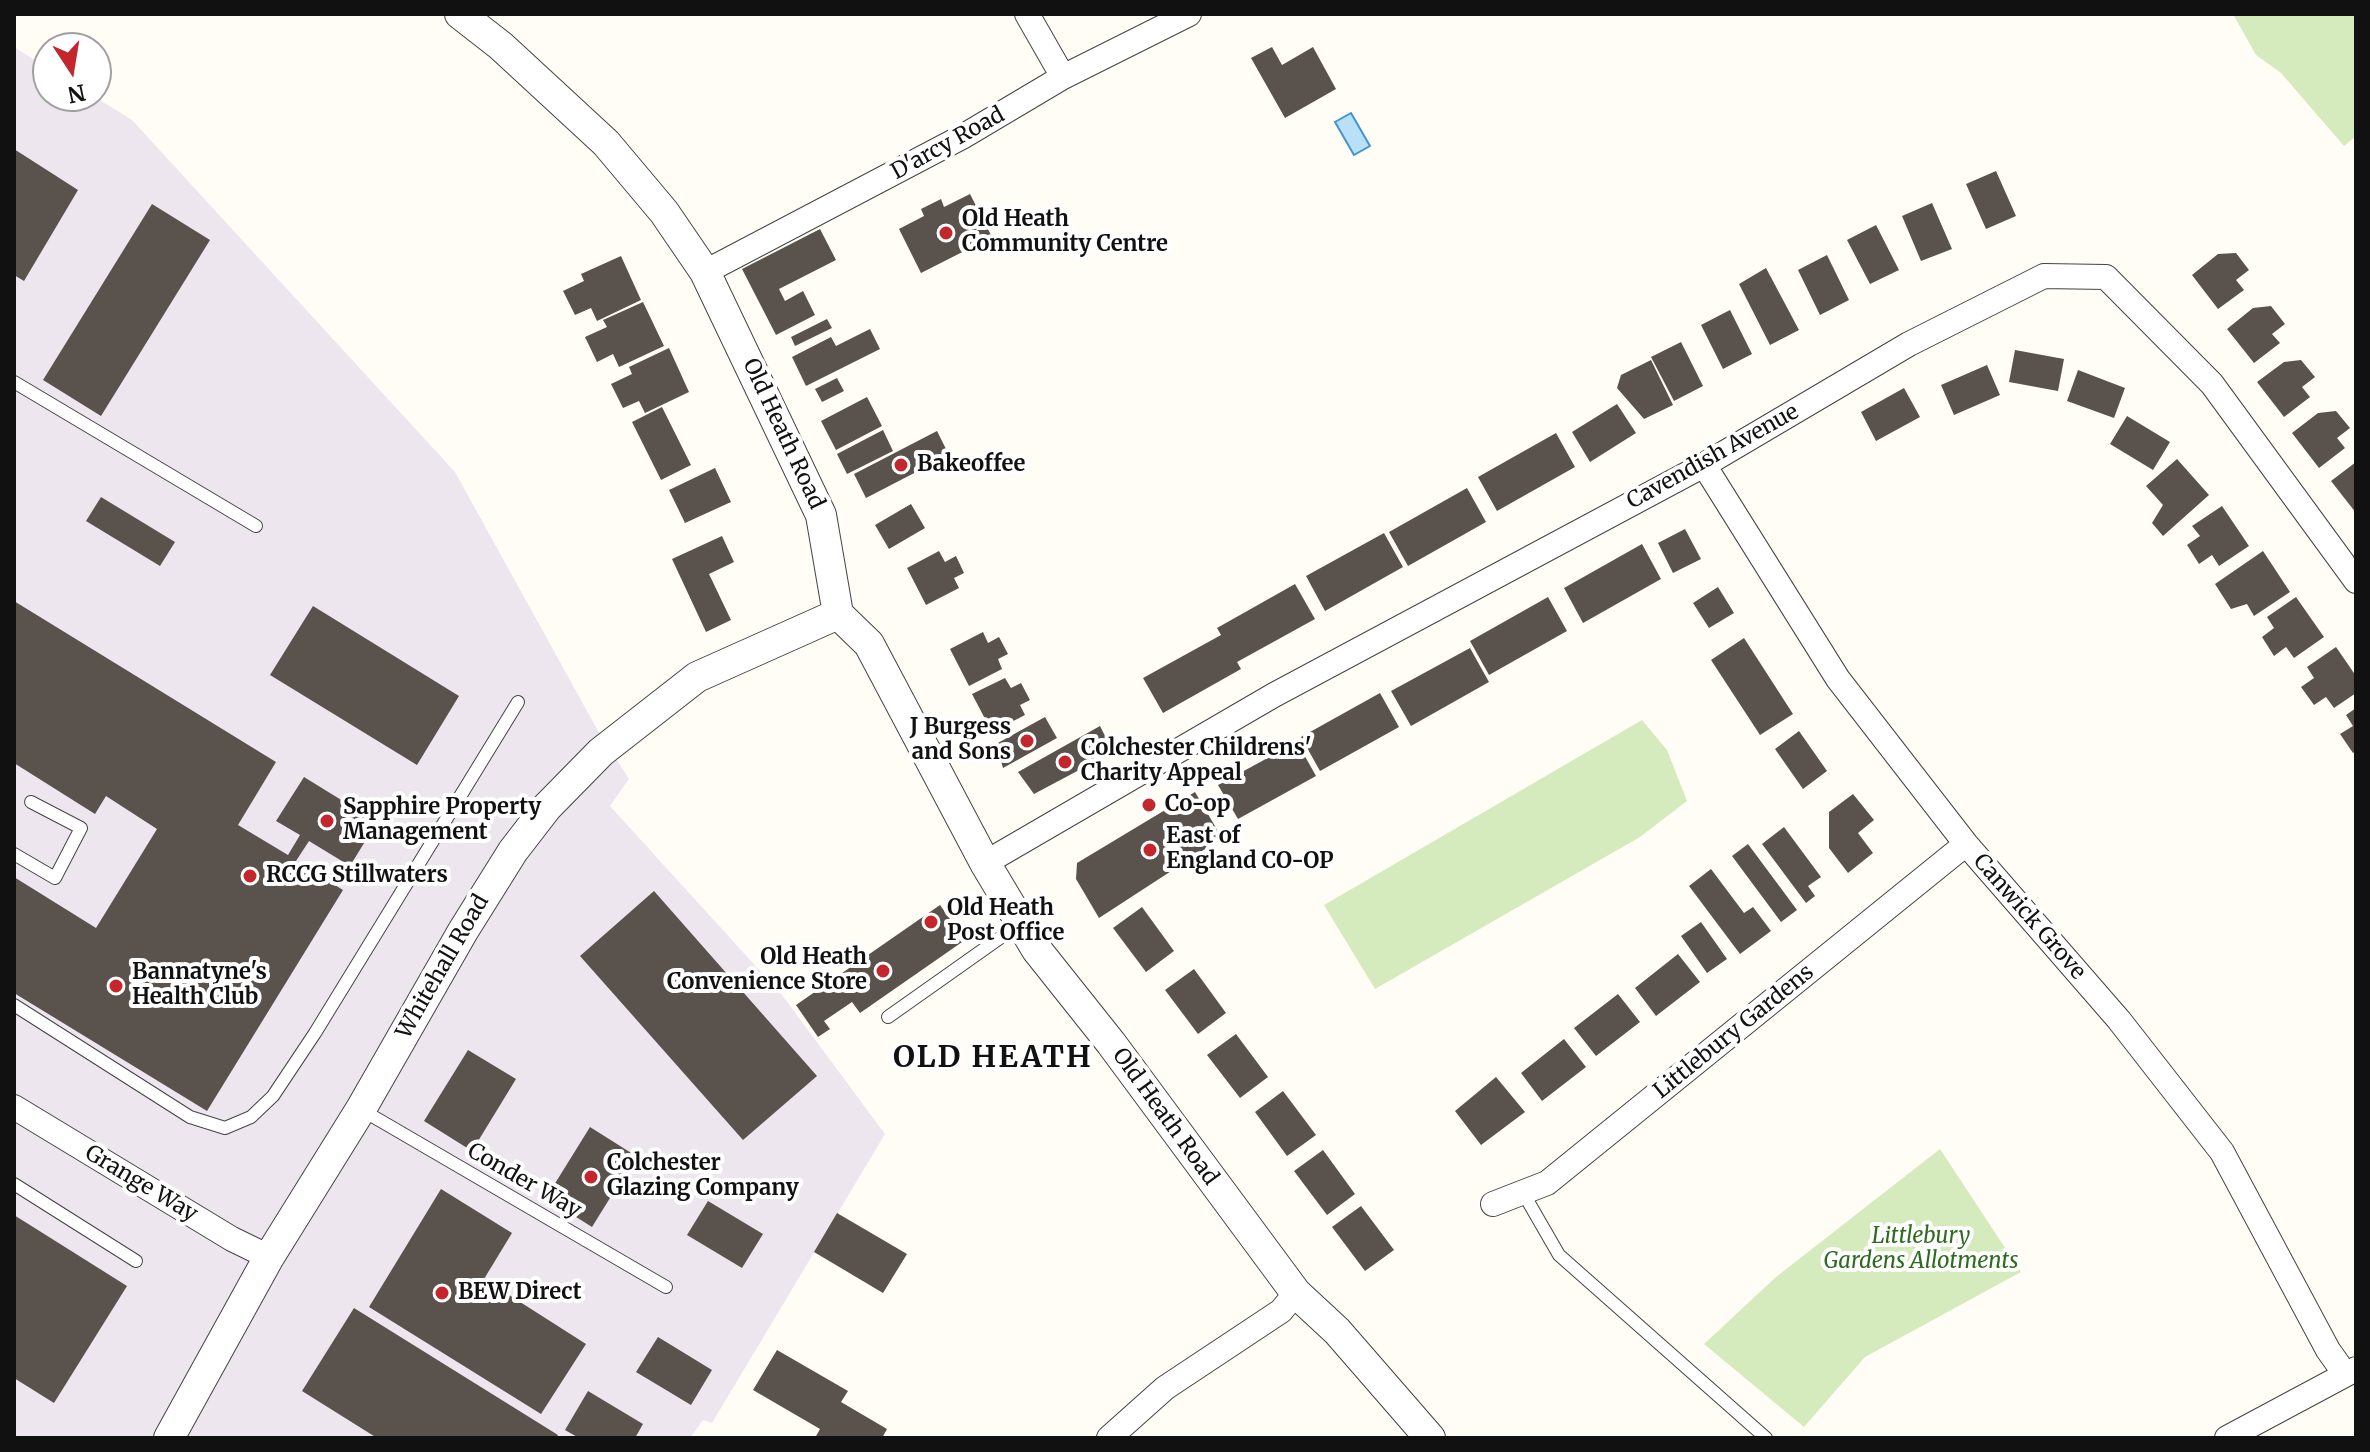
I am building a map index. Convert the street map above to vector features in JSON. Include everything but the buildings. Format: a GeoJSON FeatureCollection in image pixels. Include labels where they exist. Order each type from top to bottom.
{"type":"FeatureCollection","features":[{"type":"Feature","properties":{"kind":"street","name":"Old Heath Road"},"geometry":{"type":"LineString","coordinates":[[460,14],[501,46],[606,143],[664,212],[705,272],[821,515],[838,614],[869,644],[985,863],[1037,950],[1111,1043],[1296,1293],[1337,1331],[1430,1438]]}},
{"type":"Feature","properties":{"kind":"street"},"geometry":{"type":"LineString","coordinates":[[1027,14],[1063,77]]}},
{"type":"Feature","properties":{"kind":"street","name":"D'arcy Road"},"geometry":{"type":"LineString","coordinates":[[705,272],[962,137],[1063,77],[1189,14]]}},
{"type":"Feature","properties":{"kind":"street","name":"Cavendish Avenue"},"geometry":{"type":"LineString","coordinates":[[985,863],[1274,695],[1704,465],[1909,344],[2044,276],[2106,277],[2212,384],[2356,581]]}},
{"type":"Feature","properties":{"kind":"street","name":"Canwick Grove"},"geometry":{"type":"LineString","coordinates":[[1704,465],[1838,679],[1966,844],[2119,1020],[2222,1152],[2321,1337],[2351,1371]]}},
{"type":"Feature","properties":{"kind":"street","name":"Whitehall Road"},"geometry":{"type":"LineString","coordinates":[[169,1438],[269,1257],[361,1109],[463,931],[513,851],[547,807],[601,752],[697,677],[838,614]]}},
{"type":"Feature","properties":{"kind":"street","name":"Littlebury Gardens"},"geometry":{"type":"LineString","coordinates":[[1493,1204],[1547,1183],[1966,844]]}},
{"type":"Feature","properties":{"kind":"street","name":"Grange Way"},"geometry":{"type":"LineString","coordinates":[[14,1107],[232,1239],[269,1257]]}},
{"type":"Feature","properties":{"kind":"street"},"geometry":{"type":"LineString","coordinates":[[1109,1438],[1165,1388],[1281,1311],[1296,1293]]}},
{"type":"Feature","properties":{"kind":"street"},"geometry":{"type":"LineString","coordinates":[[2227,1438],[2351,1371]]}},
{"type":"Feature","properties":{"kind":"lane"},"geometry":{"type":"LineString","coordinates":[[14,382],[256,526]]}},
{"type":"Feature","properties":{"kind":"lane"},"geometry":{"type":"LineString","coordinates":[[14,1005],[190,1117],[225,1128],[251,1117],[273,1096],[315,1033],[518,702]]}},
{"type":"Feature","properties":{"kind":"lane"},"geometry":{"type":"LineString","coordinates":[[14,854],[55,878],[81,828],[31,802]]}},
{"type":"Feature","properties":{"kind":"lane"},"geometry":{"type":"LineString","coordinates":[[888,1017],[1021,923]]}},
{"type":"Feature","properties":{"kind":"lane","name":"Conder Way"},"geometry":{"type":"LineString","coordinates":[[361,1109],[666,1287]]}},
{"type":"Feature","properties":{"kind":"lane"},"geometry":{"type":"LineString","coordinates":[[14,1184],[136,1261]]}},
{"type":"Feature","properties":{"kind":"lane"},"geometry":{"type":"LineString","coordinates":[[1522,1191],[1559,1255],[1766,1438]]}},
{"type":"Feature","properties":{"kind":"shaded area"},"geometry":{"type":"Polygon","coordinates":[[[14,47],[32,58],[32,112],[112,112],[112,108],[132,120],[455,472],[597,729],[629,779],[610,806],[782,995],[885,1134],[712,1423],[703,1420],[690,1438],[14,1438],[14,47]]]}},
{"type":"Feature","properties":{"kind":"green space"},"geometry":{"type":"Polygon","coordinates":[[[2233,14],[2356,14],[2356,136],[2344,146],[2281,73],[2256,55],[2233,14]]]}},
{"type":"Feature","properties":{"kind":"green space"},"geometry":{"type":"Polygon","coordinates":[[[1642,720],[1667,750],[1687,801],[1640,837],[1375,989],[1324,905],[1642,720]]]}},
{"type":"Feature","properties":{"kind":"green space","name":"Littlebury Gardens Allotments"},"geometry":{"type":"Polygon","coordinates":[[[1940,1149],[2021,1272],[1865,1357],[1804,1427],[1704,1344],[1776,1277],[1940,1149]]]}},
{"type":"Feature","properties":{"kind":"water"},"geometry":{"type":"Polygon","coordinates":[[[1351,113],[1370,146],[1354,155],[1335,122],[1351,113]]]}},
{"type":"Feature","properties":{"kind":"place","name":"Old Heath Community Centre"},"geometry":{"type":"Point","coordinates":[946,233]}},
{"type":"Feature","properties":{"kind":"place","name":"Bakeoffee"},"geometry":{"type":"Point","coordinates":[901,465]}},
{"type":"Feature","properties":{"kind":"place","name":"J Burgess and Sons"},"geometry":{"type":"Point","coordinates":[1027,741]}},
{"type":"Feature","properties":{"kind":"place","name":"Colchester Childrens' Charity Appeal"},"geometry":{"type":"Point","coordinates":[1065,762]}},
{"type":"Feature","properties":{"kind":"place","name":"Co-op"},"geometry":{"type":"Point","coordinates":[1149,805]}},
{"type":"Feature","properties":{"kind":"place","name":"Sapphire Property Management"},"geometry":{"type":"Point","coordinates":[327,821]}},
{"type":"Feature","properties":{"kind":"place","name":"East of England CO-OP"},"geometry":{"type":"Point","coordinates":[1150,850]}},
{"type":"Feature","properties":{"kind":"place","name":"RCCG Stillwaters"},"geometry":{"type":"Point","coordinates":[250,876]}},
{"type":"Feature","properties":{"kind":"place","name":"Old Heath Post Office"},"geometry":{"type":"Point","coordinates":[931,922]}},
{"type":"Feature","properties":{"kind":"place","name":"Old Heath Convenience Store"},"geometry":{"type":"Point","coordinates":[883,971]}},
{"type":"Feature","properties":{"kind":"place","name":"Bannatyne's Health Club"},"geometry":{"type":"Point","coordinates":[116,986]}},
{"type":"Feature","properties":{"kind":"place","name":"Colchester Glazing Company"},"geometry":{"type":"Point","coordinates":[591,1177]}},
{"type":"Feature","properties":{"kind":"place","name":"BEW Direct"},"geometry":{"type":"Point","coordinates":[442,1293]}},
{"type":"Feature","properties":{"kind":"district","name":"OLD HEATH"},"geometry":{"type":"Point","coordinates":[993,1059]}}]}
